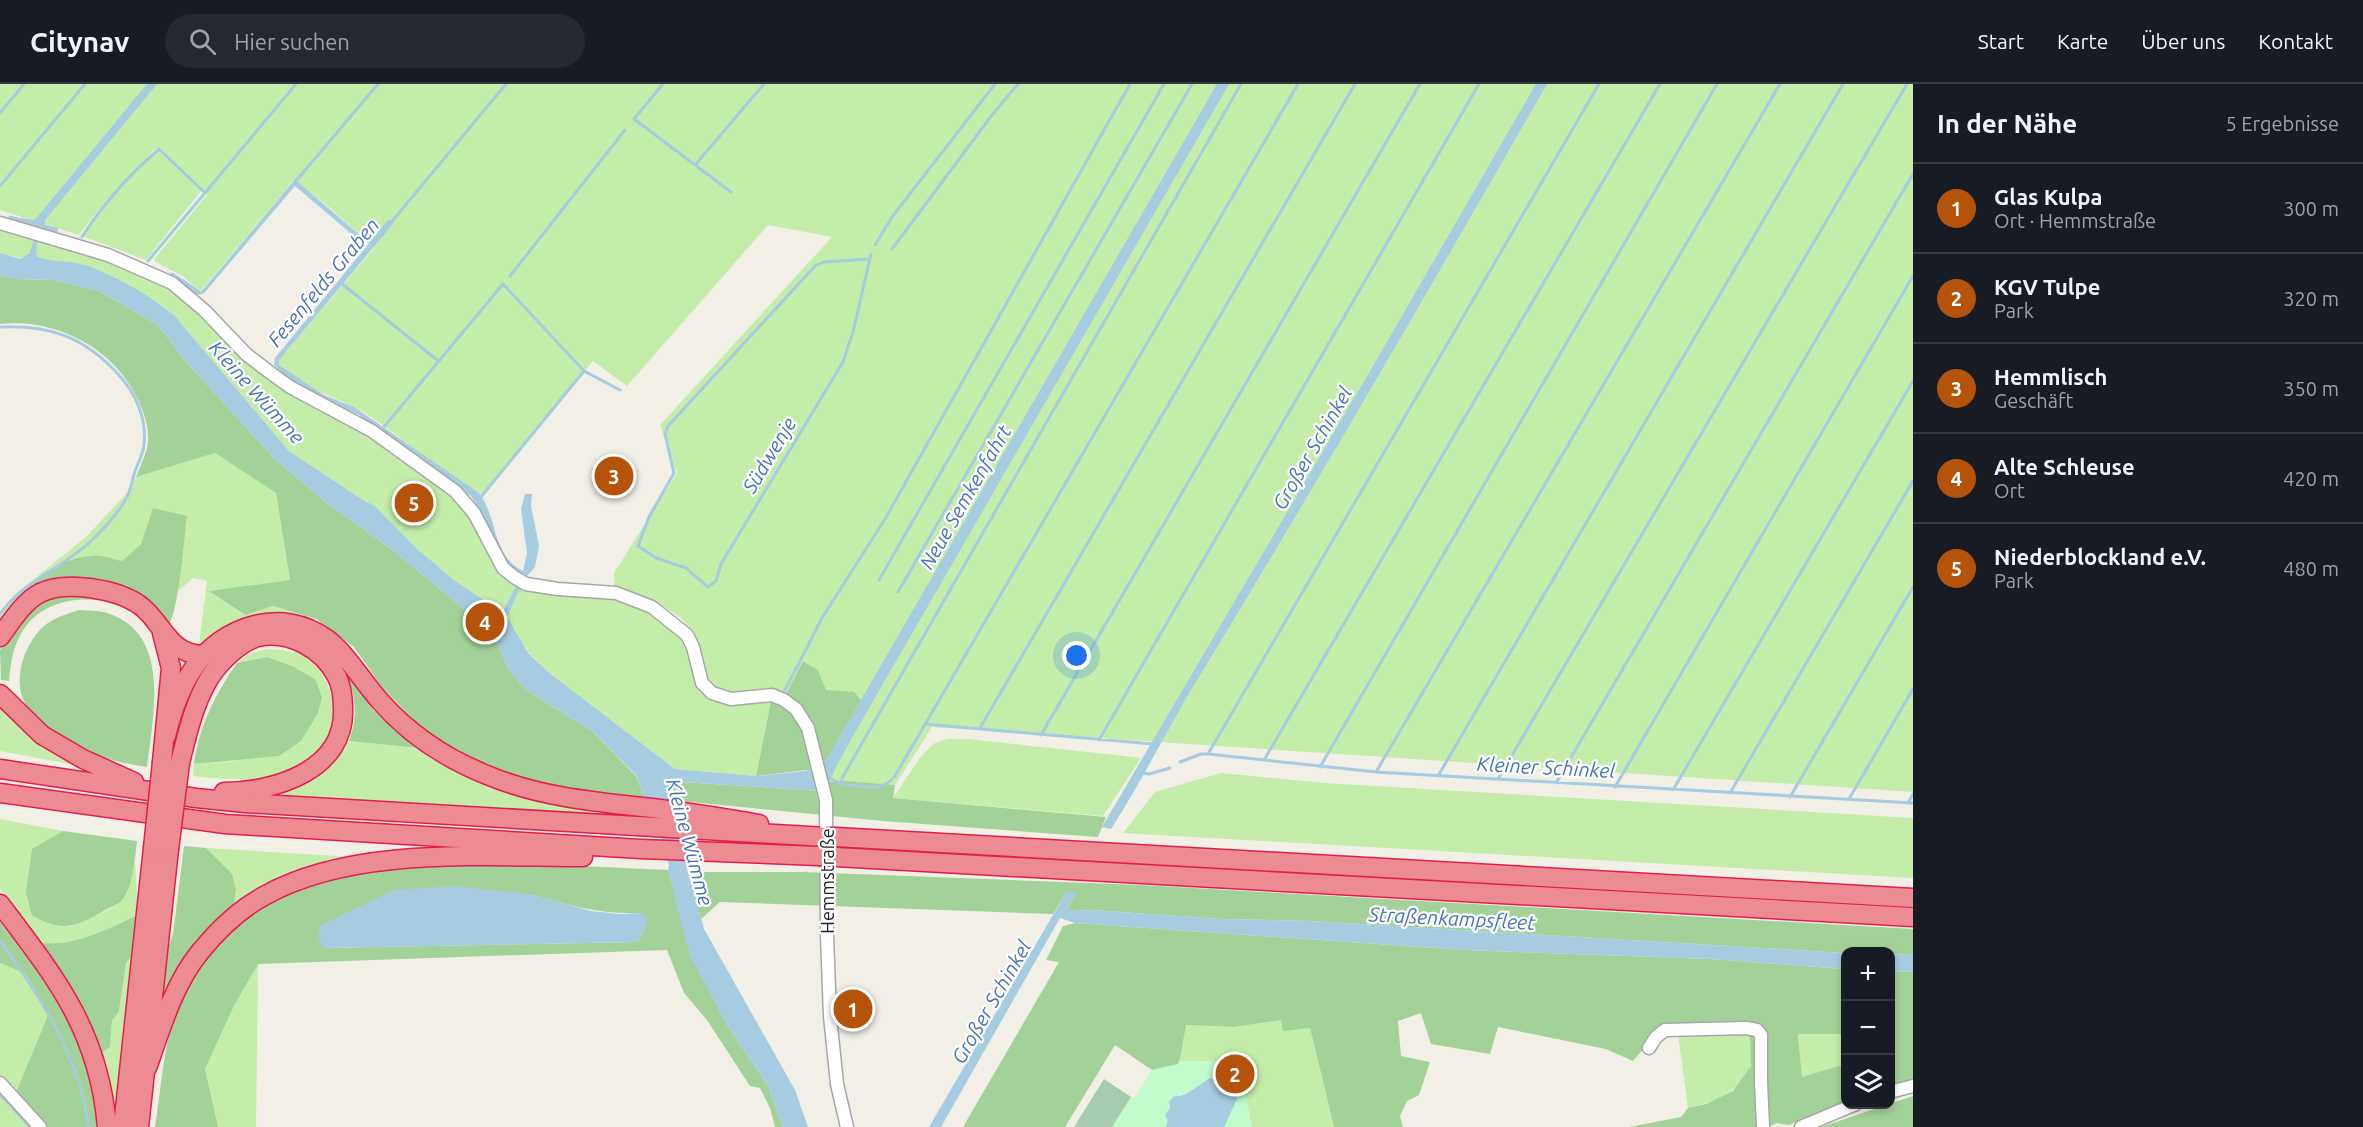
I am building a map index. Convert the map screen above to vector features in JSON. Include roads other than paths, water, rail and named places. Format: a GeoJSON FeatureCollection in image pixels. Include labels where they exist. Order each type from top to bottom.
{"type":"FeatureCollection","features":[{"type":"Feature","properties":{"kind":"highway"},"geometry":{"type":"LineString","coordinates":[[0,637],[27,602],[41,593],[82,587],[128,598],[142,607],[182,652],[202,656]]}},
{"type":"Feature","properties":{"kind":"highway"},"geometry":{"type":"LineString","coordinates":[[166,736],[178,695],[202,656],[212,646],[245,627],[284,621],[313,630],[329,640],[382,703],[401,721],[423,740],[461,764],[536,791],[627,805],[703,823],[825,836],[1913,898]]}},
{"type":"Feature","properties":{"kind":"highway"},"geometry":{"type":"LineString","coordinates":[[123,1127],[171,763],[166,736],[171,668],[161,631]]}},
{"type":"Feature","properties":{"kind":"highway"},"geometry":{"type":"LineString","coordinates":[[115,785],[235,792],[276,785],[303,775],[325,759],[337,740],[344,719],[343,694],[338,678],[328,662],[315,649],[298,641],[275,636],[256,638],[230,653],[210,676],[171,763]]}},
{"type":"Feature","properties":{"kind":"highway"},"geometry":{"type":"LineString","coordinates":[[0,694],[42,735],[63,749],[144,786]]}},
{"type":"Feature","properties":{"kind":"highway"},"geometry":{"type":"LineString","coordinates":[[0,769],[245,803],[628,826],[703,823]]}},
{"type":"Feature","properties":{"kind":"highway"},"geometry":{"type":"LineString","coordinates":[[0,793],[225,824],[640,853]]}},
{"type":"Feature","properties":{"kind":"highway"},"geometry":{"type":"LineString","coordinates":[[139,1127],[147,1068],[161,848]]}},
{"type":"Feature","properties":{"kind":"highway"},"geometry":{"type":"LineString","coordinates":[[147,1068],[173,997],[199,954],[230,920],[264,896],[302,879],[357,864],[413,859],[715,852],[827,856],[1913,917]]}},
{"type":"Feature","properties":{"kind":"highway"},"geometry":{"type":"LineString","coordinates":[[0,904],[39,957],[77,1016],[92,1052],[104,1094],[107,1127]]}},
{"type":"Feature","properties":{"kind":"street","name":"Hemmstraße"},"geometry":{"type":"LineString","coordinates":[[0,223],[108,255],[172,284],[246,354],[268,371],[297,391],[372,431],[455,491],[474,513],[502,568],[514,578],[526,584],[558,589],[616,593],[652,607],[687,635],[693,647],[702,683],[712,693],[731,699],[772,695],[784,699],[796,709],[806,722],[819,766],[828,811],[826,928],[830,1016],[837,1084],[847,1127]]}},
{"type":"Feature","properties":{"kind":"street"},"geometry":{"type":"LineString","coordinates":[[1649,1048],[1656,1037],[1665,1030],[1746,1028],[1758,1030],[1761,1035],[1761,1082],[1765,1126]]}},
{"type":"Feature","properties":{"kind":"street"},"geometry":{"type":"LineString","coordinates":[[0,1083],[40,1127]]}},
{"type":"Feature","properties":{"kind":"street"},"geometry":{"type":"LineString","coordinates":[[1895,1091],[1913,1086]]}},
{"type":"Feature","properties":{"kind":"street"},"geometry":{"type":"LineString","coordinates":[[1801,1127],[1844,1109]]}},
{"type":"Feature","properties":{"kind":"water"},"geometry":{"type":"Polygon","coordinates":[[[147,84],[157,84],[45,220],[45,225],[58,228],[57,233],[39,229],[36,254],[38,257],[82,264],[99,270],[155,301],[174,315],[289,451],[375,506],[415,547],[454,580],[502,613],[521,576],[510,569],[483,514],[471,496],[359,415],[308,391],[285,376],[274,365],[275,358],[389,219],[393,224],[279,360],[279,365],[324,395],[354,407],[479,493],[490,514],[500,546],[513,564],[523,571],[527,553],[521,509],[525,494],[532,494],[531,506],[539,546],[535,567],[527,576],[528,579],[524,579],[507,617],[529,654],[552,675],[675,769],[756,776],[805,771],[824,764],[1217,84],[1229,84],[857,729],[828,785],[820,791],[682,782],[675,784],[670,791],[669,805],[704,929],[795,1090],[808,1127],[783,1127],[768,1086],[727,1025],[689,954],[668,870],[669,865],[652,804],[645,798],[636,775],[592,731],[526,690],[509,670],[492,632],[395,552],[323,500],[274,458],[187,363],[158,325],[99,291],[54,280],[17,279],[0,275],[0,253],[21,259],[30,253],[34,239],[20,223],[21,218],[34,220],[38,216],[147,84]]]}},
{"type":"Feature","properties":{"kind":"water"},"geometry":{"type":"Polygon","coordinates":[[[1536,84],[1547,84],[1290,526],[1190,691],[1123,810],[1111,829],[1102,827],[1373,366],[1536,84]]]}},
{"type":"Feature","properties":{"kind":"water"},"geometry":{"type":"Polygon","coordinates":[[[297,177],[298,182],[363,238],[361,242],[295,186],[205,292],[198,295],[188,290],[181,280],[183,279],[201,292],[297,177]]]}},
{"type":"Feature","properties":{"kind":"water"},"geometry":{"type":"Polygon","coordinates":[[[454,886],[529,894],[591,911],[620,914],[642,913],[647,920],[645,930],[637,942],[323,948],[318,937],[320,926],[394,890],[454,886]]]}},
{"type":"Feature","properties":{"kind":"water"},"geometry":{"type":"Polygon","coordinates":[[[1067,891],[1077,891],[1067,908],[1072,911],[1311,921],[1841,953],[1841,969],[1711,959],[1465,950],[1075,923],[1060,918],[941,1127],[929,1127],[1067,891]]]}},
{"type":"Feature","properties":{"kind":"water"},"geometry":{"type":"Polygon","coordinates":[[[1895,954],[1913,955],[1913,972],[1895,971],[1895,954]]]}},
{"type":"Feature","properties":{"kind":"water"},"geometry":{"type":"Polygon","coordinates":[[[1210,1078],[1235,1091],[1237,1099],[1224,1127],[1166,1127],[1168,1121],[1165,1115],[1170,1108],[1169,1102],[1174,1096],[1188,1093],[1210,1078]]]}},
{"type":"Feature","properties":{"kind":"waterway"},"geometry":{"type":"LineString","coordinates":[[0,113],[24,84]]}},
{"type":"Feature","properties":{"kind":"waterway"},"geometry":{"type":"LineString","coordinates":[[0,186],[85,84]]}},
{"type":"Feature","properties":{"kind":"waterway"},"geometry":{"type":"LineString","coordinates":[[148,261],[296,84]]}},
{"type":"Feature","properties":{"kind":"waterway"},"geometry":{"type":"LineString","coordinates":[[296,181],[378,84]]}},
{"type":"Feature","properties":{"kind":"waterway","name":"Fesenfelds Graben"},"geometry":{"type":"LineString","coordinates":[[389,225],[506,84]]}},
{"type":"Feature","properties":{"kind":"waterway"},"geometry":{"type":"LineString","coordinates":[[663,84],[634,119],[731,192]]}},
{"type":"Feature","properties":{"kind":"waterway"},"geometry":{"type":"LineString","coordinates":[[696,164],[764,84]]}},
{"type":"Feature","properties":{"kind":"waterway","name":"Südwenje"},"geometry":{"type":"LineString","coordinates":[[875,245],[892,217],[995,84]]}},
{"type":"Feature","properties":{"kind":"waterway"},"geometry":{"type":"LineString","coordinates":[[892,249],[992,115],[1018,84]]}},
{"type":"Feature","properties":{"kind":"waterway"},"geometry":{"type":"LineString","coordinates":[[783,694],[822,618],[885,519],[1130,84]]}},
{"type":"Feature","properties":{"kind":"waterway"},"geometry":{"type":"LineString","coordinates":[[879,580],[1164,84]]}},
{"type":"Feature","properties":{"kind":"waterway","name":"Neue Semkenfahrt"},"geometry":{"type":"LineString","coordinates":[[898,592],[1192,84]]}},
{"type":"Feature","properties":{"kind":"waterway"},"geometry":{"type":"LineString","coordinates":[[1241,84],[842,778],[842,784],[878,787],[895,776],[1298,84]]}},
{"type":"Feature","properties":{"kind":"waterway"},"geometry":{"type":"LineString","coordinates":[[980,728],[1355,84]]}},
{"type":"Feature","properties":{"kind":"waterway"},"geometry":{"type":"LineString","coordinates":[[1041,735],[1420,84]]}},
{"type":"Feature","properties":{"kind":"waterway"},"geometry":{"type":"LineString","coordinates":[[1099,740],[1479,84]]}},
{"type":"Feature","properties":{"kind":"waterway"},"geometry":{"type":"LineString","coordinates":[[1208,754],[1599,84]]}},
{"type":"Feature","properties":{"kind":"waterway"},"geometry":{"type":"LineString","coordinates":[[1264,760],[1660,84]]}},
{"type":"Feature","properties":{"kind":"waterway"},"geometry":{"type":"LineString","coordinates":[[1320,767],[1717,84]]}},
{"type":"Feature","properties":{"kind":"waterway"},"geometry":{"type":"LineString","coordinates":[[1376,772],[1780,84]]}},
{"type":"Feature","properties":{"kind":"waterway"},"geometry":{"type":"LineString","coordinates":[[1438,776],[1843,84]]}},
{"type":"Feature","properties":{"kind":"waterway"},"geometry":{"type":"LineString","coordinates":[[1498,779],[1907,84]]}},
{"type":"Feature","properties":{"kind":"waterway"},"geometry":{"type":"LineString","coordinates":[[510,276],[625,130]]}},
{"type":"Feature","properties":{"kind":"waterway"},"geometry":{"type":"LineString","coordinates":[[82,237],[117,190],[159,149],[205,193]]}},
{"type":"Feature","properties":{"kind":"waterway"},"geometry":{"type":"LineString","coordinates":[[1556,783],[1913,174]]}},
{"type":"Feature","properties":{"kind":"waterway"},"geometry":{"type":"LineString","coordinates":[[10,217],[24,221]]}},
{"type":"Feature","properties":{"kind":"waterway","name":"Südwenje"},"geometry":{"type":"LineString","coordinates":[[869,259],[824,262],[815,266],[668,426],[665,434],[674,473],[649,517],[638,546],[656,558],[686,568],[708,587],[716,581],[721,564],[843,362],[853,332],[871,254]]}},
{"type":"Feature","properties":{"kind":"waterway"},"geometry":{"type":"LineString","coordinates":[[172,274],[184,282]]}},
{"type":"Feature","properties":{"kind":"waterway"},"geometry":{"type":"LineString","coordinates":[[1615,787],[1913,276]]}},
{"type":"Feature","properties":{"kind":"waterway"},"geometry":{"type":"LineString","coordinates":[[341,283],[437,360]]}},
{"type":"Feature","properties":{"kind":"waterway"},"geometry":{"type":"LineString","coordinates":[[383,428],[503,284],[584,371],[620,390]]}},
{"type":"Feature","properties":{"kind":"waterway"},"geometry":{"type":"LineString","coordinates":[[0,327],[51,331],[79,342],[105,361],[124,381],[135,398],[144,426],[143,452],[125,501],[113,518],[78,552],[19,593],[0,614]]}},
{"type":"Feature","properties":{"kind":"waterway"},"geometry":{"type":"LineString","coordinates":[[480,498],[584,371]]}},
{"type":"Feature","properties":{"kind":"waterway"},"geometry":{"type":"LineString","coordinates":[[1673,790],[1913,381]]}},
{"type":"Feature","properties":{"kind":"waterway"},"geometry":{"type":"LineString","coordinates":[[1730,793],[1913,481]]}},
{"type":"Feature","properties":{"kind":"waterway"},"geometry":{"type":"LineString","coordinates":[[1790,797],[1913,587]]}},
{"type":"Feature","properties":{"kind":"waterway"},"geometry":{"type":"LineString","coordinates":[[1849,799],[1913,689]]}},
{"type":"Feature","properties":{"kind":"waterway"},"geometry":{"type":"LineString","coordinates":[[925,724],[1153,744]]}},
{"type":"Feature","properties":{"kind":"waterway","name":"Kleiner Schinkel"},"geometry":{"type":"LineString","coordinates":[[1180,762],[1201,754],[1208,754],[1376,772],[1913,803]]}},
{"type":"Feature","properties":{"kind":"waterway","name":"Kleiner Schinkel"},"geometry":{"type":"LineString","coordinates":[[1141,773],[1149,774],[1170,768]]}},
{"type":"Feature","properties":{"kind":"waterway"},"geometry":{"type":"LineString","coordinates":[[827,777],[842,784]]}},
{"type":"Feature","properties":{"kind":"waterway"},"geometry":{"type":"LineString","coordinates":[[1908,803],[1913,794]]}},
{"type":"Feature","properties":{"kind":"waterway"},"geometry":{"type":"LineString","coordinates":[[0,941],[44,1007],[68,1052],[77,1076],[89,1127]]}},
{"type":"Feature","properties":{"kind":"waterway"},"geometry":{"type":"LineString","coordinates":[[0,1094],[30,1127]]}},
{"type":"Feature","properties":{"kind":"place","name":"Hemmlisch"},"geometry":{"type":"Point","coordinates":[614,476]}},
{"type":"Feature","properties":{"kind":"place","name":"Niederblockland e.V."},"geometry":{"type":"Point","coordinates":[414,503]}},
{"type":"Feature","properties":{"kind":"place","name":"Alte Schleuse"},"geometry":{"type":"Point","coordinates":[485,622]}},
{"type":"Feature","properties":{"kind":"place","name":"Glas Kulpa"},"geometry":{"type":"Point","coordinates":[853,1009]}},
{"type":"Feature","properties":{"kind":"place","name":"KGV Tulpe"},"geometry":{"type":"Point","coordinates":[1235,1074]}},
{"type":"Feature","properties":{"kind":"water label","name":"Kleine Wümme"},"geometry":{"type":"Point","coordinates":[257,392]}},
{"type":"Feature","properties":{"kind":"water label","name":"Großer Schinkel"},"geometry":{"type":"Point","coordinates":[1312,448]}},
{"type":"Feature","properties":{"kind":"water label","name":"Kleine Wümme"},"geometry":{"type":"Point","coordinates":[690,842]}},
{"type":"Feature","properties":{"kind":"water label","name":"Straßenkampsfleet"},"geometry":{"type":"Point","coordinates":[1452,918]}},
{"type":"Feature","properties":{"kind":"water label","name":"Großer Schinkel"},"geometry":{"type":"Point","coordinates":[991,1002]}}]}
